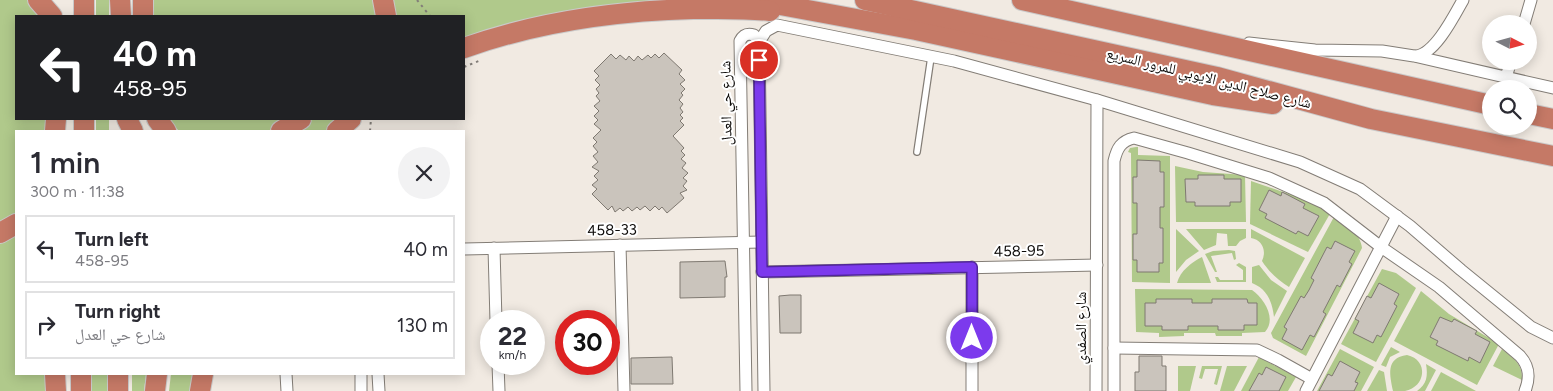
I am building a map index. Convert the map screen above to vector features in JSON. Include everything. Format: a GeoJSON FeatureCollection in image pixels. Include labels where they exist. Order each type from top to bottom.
{"type":"FeatureCollection","features":[{"type":"Feature","properties":{"kind":"highway"},"geometry":{"type":"LineString","coordinates":[[38,0],[56,8]]}},
{"type":"Feature","properties":{"kind":"highway"},"geometry":{"type":"LineString","coordinates":[[84,0],[84,15]]}},
{"type":"Feature","properties":{"kind":"highway"},"geometry":{"type":"LineString","coordinates":[[120,0],[120,15]]}},
{"type":"Feature","properties":{"kind":"highway"},"geometry":{"type":"LineString","coordinates":[[143,0],[143,15]]}},
{"type":"Feature","properties":{"kind":"highway"},"geometry":{"type":"LineString","coordinates":[[383,0],[386,15]]}},
{"type":"Feature","properties":{"kind":"highway"},"geometry":{"type":"LineString","coordinates":[[753,0],[916,30],[1214,95],[1371,119]]}},
{"type":"Feature","properties":{"kind":"highway","name":"شارع صلاح الدين الايوبي للمرور السريع"},"geometry":{"type":"LineString","coordinates":[[865,0],[1217,78],[1371,119],[1553,156]]}},
{"type":"Feature","properties":{"kind":"highway"},"geometry":{"type":"LineString","coordinates":[[1022,0],[1482,103]]}},
{"type":"Feature","properties":{"kind":"highway"},"geometry":{"type":"LineString","coordinates":[[465,48],[530,28],[626,13],[660,10],[746,8],[795,14],[841,16]]}},
{"type":"Feature","properties":{"kind":"highway"},"geometry":{"type":"LineString","coordinates":[[1537,116],[1553,119]]}},
{"type":"Feature","properties":{"kind":"highway"},"geometry":{"type":"LineString","coordinates":[[283,130],[299,120]]}},
{"type":"Feature","properties":{"kind":"highway"},"geometry":{"type":"LineString","coordinates":[[338,130],[350,120]]}},
{"type":"Feature","properties":{"kind":"highway"},"geometry":{"type":"LineString","coordinates":[[0,233],[15,225]]}},
{"type":"Feature","properties":{"kind":"highway"},"geometry":{"type":"LineString","coordinates":[[55,375],[56,391]]}},
{"type":"Feature","properties":{"kind":"highway"},"geometry":{"type":"LineString","coordinates":[[81,375],[81,391]]}},
{"type":"Feature","properties":{"kind":"highway"},"geometry":{"type":"LineString","coordinates":[[118,375],[118,391]]}},
{"type":"Feature","properties":{"kind":"highway"},"geometry":{"type":"LineString","coordinates":[[155,391],[157,375]]}},
{"type":"Feature","properties":{"kind":"highway"},"geometry":{"type":"LineString","coordinates":[[200,391],[203,375]]}},
{"type":"Feature","properties":{"kind":"street"},"geometry":{"type":"LineString","coordinates":[[1414,56],[1426,53],[1433,46],[1463,0]]}},
{"type":"Feature","properties":{"kind":"street"},"geometry":{"type":"LineString","coordinates":[[1527,15],[1531,0]]}},
{"type":"Feature","properties":{"kind":"street"},"geometry":{"type":"LineString","coordinates":[[764,391],[759,42],[766,31],[777,25],[954,61],[1097,100],[1300,162],[1360,189],[1397,216],[1531,327],[1553,338]]}},
{"type":"Feature","properties":{"kind":"street"},"geometry":{"type":"LineString","coordinates":[[914,52],[916,30]]}},
{"type":"Feature","properties":{"kind":"street","name":"شارع حي العدل"},"geometry":{"type":"LineString","coordinates":[[746,391],[740,41],[748,33],[754,35],[759,42]]}},
{"type":"Feature","properties":{"kind":"street"},"geometry":{"type":"LineString","coordinates":[[1222,44],[1244,43],[1315,50],[1376,50],[1414,56],[1553,88]]}},
{"type":"Feature","properties":{"kind":"street"},"geometry":{"type":"LineString","coordinates":[[1506,76],[1508,70]]}},
{"type":"Feature","properties":{"kind":"street","name":"شارع الصفدي"},"geometry":{"type":"LineString","coordinates":[[1096,391],[1097,100]]}},
{"type":"Feature","properties":{"kind":"street"},"geometry":{"type":"LineString","coordinates":[[1114,391],[1114,161],[1119,147],[1127,140],[1134,138],[1268,178],[1324,203],[1381,247],[1439,287],[1520,356],[1526,362],[1528,370],[1528,382],[1525,391]]}},
{"type":"Feature","properties":{"kind":"street"},"geometry":{"type":"LineString","coordinates":[[1306,391],[1397,216]]}},
{"type":"Feature","properties":{"kind":"street","name":"458-33"},"geometry":{"type":"LineString","coordinates":[[465,249],[761,242]]}},
{"type":"Feature","properties":{"kind":"street"},"geometry":{"type":"LineString","coordinates":[[620,245],[624,391]]}},
{"type":"Feature","properties":{"kind":"street"},"geometry":{"type":"LineString","coordinates":[[494,248],[496,310]]}},
{"type":"Feature","properties":{"kind":"street","name":"458-95"},"geometry":{"type":"LineString","coordinates":[[762,272],[1096,265]]}},
{"type":"Feature","properties":{"kind":"street"},"geometry":{"type":"LineString","coordinates":[[972,267],[972,391]]}},
{"type":"Feature","properties":{"kind":"street"},"geometry":{"type":"LineString","coordinates":[[1114,348],[1257,350],[1312,380]]}},
{"type":"Feature","properties":{"kind":"street"},"geometry":{"type":"LineString","coordinates":[[286,375],[287,391]]}},
{"type":"Feature","properties":{"kind":"street"},"geometry":{"type":"LineString","coordinates":[[361,375],[361,391]]}},
{"type":"Feature","properties":{"kind":"street"},"geometry":{"type":"LineString","coordinates":[[378,375],[379,391]]}},
{"type":"Feature","properties":{"kind":"street"},"geometry":{"type":"LineString","coordinates":[[498,375],[499,391]]}},
{"type":"Feature","properties":{"kind":"lane"},"geometry":{"type":"LineString","coordinates":[[917,152],[931,57]]}},
{"type":"Feature","properties":{"kind":"path"},"geometry":{"type":"LineString","coordinates":[[417,0],[429,15]]}},
{"type":"Feature","properties":{"kind":"green space"},"geometry":{"type":"Polygon","coordinates":[[[0,0],[48,0],[48,15],[15,15],[15,120],[46,120],[46,130],[15,130],[15,215],[0,225],[0,0]]]}},
{"type":"Feature","properties":{"kind":"green space"},"geometry":{"type":"Polygon","coordinates":[[[96,0],[109,0],[109,15],[96,15],[96,0]]]}},
{"type":"Feature","properties":{"kind":"green space"},"geometry":{"type":"Polygon","coordinates":[[[149,0],[375,0],[377,15],[150,15],[149,0]]]}},
{"type":"Feature","properties":{"kind":"green space"},"geometry":{"type":"Polygon","coordinates":[[[393,0],[709,0],[465,40],[465,15],[395,15],[393,0]]]}},
{"type":"Feature","properties":{"kind":"green space"},"geometry":{"type":"Polygon","coordinates":[[[96,120],[109,120],[109,130],[96,130],[96,120]]]}},
{"type":"Feature","properties":{"kind":"green space"},"geometry":{"type":"Polygon","coordinates":[[[168,120],[287,120],[270,130],[178,130],[168,120]]]}},
{"type":"Feature","properties":{"kind":"green space"},"geometry":{"type":"Polygon","coordinates":[[[311,120],[340,120],[328,130],[294,130],[311,120]]]}},
{"type":"Feature","properties":{"kind":"green space"},"geometry":{"type":"Polygon","coordinates":[[[1138,147],[1138,155],[1170,156],[1170,283],[1132,282],[1131,153],[1128,152],[1130,148],[1138,147]]]}},
{"type":"Feature","properties":{"kind":"green space"},"geometry":{"type":"Polygon","coordinates":[[[1175,166],[1203,172],[1245,175],[1246,222],[1176,222],[1175,166]]]}},
{"type":"Feature","properties":{"kind":"green space"},"geometry":{"type":"Polygon","coordinates":[[[1251,181],[1304,199],[1331,212],[1308,252],[1250,224],[1251,181]]]}},
{"type":"Feature","properties":{"kind":"green space"},"geometry":{"type":"Polygon","coordinates":[[[1335,215],[1356,234],[1362,248],[1306,356],[1273,338],[1271,333],[1335,215]]]}},
{"type":"Feature","properties":{"kind":"green space"},"geometry":{"type":"Polygon","coordinates":[[[1176,229],[1199,251],[1186,260],[1176,272],[1176,229]]]}},
{"type":"Feature","properties":{"kind":"green space"},"geometry":{"type":"Polygon","coordinates":[[[1186,229],[1246,229],[1246,238],[1236,246],[1228,246],[1227,234],[1217,233],[1216,245],[1204,250],[1186,229]]]}},
{"type":"Feature","properties":{"kind":"green space"},"geometry":{"type":"Polygon","coordinates":[[[1251,229],[1305,258],[1289,287],[1274,276],[1262,261],[1263,246],[1251,238],[1251,229]]]}},
{"type":"Feature","properties":{"kind":"green space"},"geometry":{"type":"Polygon","coordinates":[[[15,232],[15,375],[50,375],[51,391],[0,391],[0,239],[15,232]]]}},
{"type":"Feature","properties":{"kind":"green space"},"geometry":{"type":"Polygon","coordinates":[[[1213,251],[1235,251],[1236,259],[1234,260],[1232,253],[1211,256],[1217,272],[1215,272],[1205,254],[1213,251]]]}},
{"type":"Feature","properties":{"kind":"green space"},"geometry":{"type":"Polygon","coordinates":[[[1202,257],[1211,283],[1177,283],[1187,267],[1202,257]]]}},
{"type":"Feature","properties":{"kind":"green space"},"geometry":{"type":"Polygon","coordinates":[[[1239,263],[1246,267],[1246,282],[1217,282],[1215,277],[1218,277],[1220,280],[1243,280],[1243,270],[1236,265],[1239,263]]]}},
{"type":"Feature","properties":{"kind":"green space"},"geometry":{"type":"Polygon","coordinates":[[[1259,265],[1271,280],[1287,291],[1274,317],[1268,296],[1252,283],[1252,267],[1259,265]]]}},
{"type":"Feature","properties":{"kind":"green space"},"geometry":{"type":"Polygon","coordinates":[[[1382,269],[1396,273],[1416,288],[1376,362],[1341,344],[1382,269]]]}},
{"type":"Feature","properties":{"kind":"green space"},"geometry":{"type":"Polygon","coordinates":[[[1135,289],[1252,290],[1265,303],[1270,321],[1265,332],[1242,333],[1242,336],[1216,336],[1215,333],[1184,333],[1184,336],[1159,337],[1159,333],[1136,332],[1135,289]]]}},
{"type":"Feature","properties":{"kind":"green space"},"geometry":{"type":"Polygon","coordinates":[[[1421,291],[1449,314],[1499,344],[1477,385],[1394,341],[1421,291]]]}},
{"type":"Feature","properties":{"kind":"green space"},"geometry":{"type":"Polygon","coordinates":[[[1391,347],[1400,352],[1390,357],[1386,367],[1381,365],[1391,347]]]}},
{"type":"Feature","properties":{"kind":"green space"},"geometry":{"type":"Polygon","coordinates":[[[1340,349],[1374,367],[1361,391],[1317,391],[1340,349]]]}},
{"type":"Feature","properties":{"kind":"green space"},"geometry":{"type":"Polygon","coordinates":[[[1502,349],[1519,366],[1522,380],[1493,366],[1502,349]]]}},
{"type":"Feature","properties":{"kind":"green space"},"geometry":{"type":"Polygon","coordinates":[[[1407,355],[1419,362],[1422,368],[1421,379],[1412,389],[1393,391],[1390,373],[1392,363],[1400,357],[1407,355]]]}},
{"type":"Feature","properties":{"kind":"green space"},"geometry":{"type":"Polygon","coordinates":[[[1259,357],[1296,377],[1288,391],[1241,391],[1259,357]]]}},
{"type":"Feature","properties":{"kind":"green space"},"geometry":{"type":"Polygon","coordinates":[[[1426,364],[1436,370],[1425,391],[1417,391],[1423,386],[1426,379],[1426,364]]]}},
{"type":"Feature","properties":{"kind":"green space"},"geometry":{"type":"Polygon","coordinates":[[[1178,366],[1196,366],[1190,391],[1178,391],[1178,366]]]}},
{"type":"Feature","properties":{"kind":"green space"},"geometry":{"type":"Polygon","coordinates":[[[1202,366],[1222,366],[1217,385],[1214,384],[1218,369],[1205,369],[1202,379],[1199,378],[1202,366]]]}},
{"type":"Feature","properties":{"kind":"green space"},"geometry":{"type":"Polygon","coordinates":[[[1227,366],[1247,366],[1234,391],[1220,391],[1227,366]]]}},
{"type":"Feature","properties":{"kind":"green space"},"geometry":{"type":"Polygon","coordinates":[[[1379,370],[1384,372],[1387,391],[1367,391],[1379,370]]]}},
{"type":"Feature","properties":{"kind":"green space"},"geometry":{"type":"Polygon","coordinates":[[[1441,372],[1476,391],[1431,391],[1441,372]]]}},
{"type":"Feature","properties":{"kind":"green space"},"geometry":{"type":"Polygon","coordinates":[[[92,375],[108,375],[108,391],[92,391],[92,375]]]}},
{"type":"Feature","properties":{"kind":"green space"},"geometry":{"type":"Polygon","coordinates":[[[132,375],[146,375],[144,391],[132,391],[132,375]]]}},
{"type":"Feature","properties":{"kind":"green space"},"geometry":{"type":"Polygon","coordinates":[[[171,375],[196,375],[192,391],[169,391],[171,375]]]}},
{"type":"Feature","properties":{"kind":"building"},"geometry":{"type":"Polygon","coordinates":[[[664,53],[682,70],[679,74],[685,80],[680,84],[685,89],[681,93],[683,95],[679,100],[683,104],[680,108],[683,112],[680,115],[683,118],[680,121],[684,125],[673,136],[684,148],[681,151],[685,155],[681,159],[686,163],[682,168],[688,173],[683,178],[687,181],[683,186],[687,190],[680,193],[684,198],[667,213],[662,207],[659,210],[655,206],[650,211],[645,206],[640,210],[637,207],[632,211],[628,207],[623,211],[620,208],[615,212],[612,206],[608,210],[592,194],[597,189],[592,185],[598,180],[594,176],[599,171],[592,167],[598,162],[593,156],[598,152],[593,146],[597,142],[593,138],[601,130],[594,124],[598,120],[594,116],[599,111],[594,106],[600,101],[596,96],[599,93],[596,89],[600,85],[595,80],[599,76],[594,71],[611,54],[616,59],[620,55],[626,60],[629,56],[634,61],[638,56],[642,60],[648,55],[651,58],[655,54],[659,58],[664,53]]]}},
{"type":"Feature","properties":{"kind":"building"},"geometry":{"type":"Polygon","coordinates":[[[1137,160],[1160,161],[1160,172],[1164,172],[1164,207],[1160,207],[1160,228],[1163,228],[1163,263],[1159,263],[1159,272],[1137,272],[1137,260],[1133,260],[1133,234],[1137,234],[1137,203],[1133,203],[1133,177],[1137,177],[1137,160]]]}},
{"type":"Feature","properties":{"kind":"building"},"geometry":{"type":"Polygon","coordinates":[[[1198,175],[1224,175],[1224,179],[1241,179],[1241,202],[1230,202],[1230,206],[1195,206],[1195,202],[1186,202],[1185,179],[1198,179],[1198,175]]]}},
{"type":"Feature","properties":{"kind":"building"},"geometry":{"type":"Polygon","coordinates":[[[1269,190],[1281,196],[1282,192],[1288,195],[1305,204],[1303,208],[1319,216],[1308,236],[1298,231],[1296,234],[1265,218],[1267,214],[1259,210],[1269,190]]]}},
{"type":"Feature","properties":{"kind":"building"},"geometry":{"type":"Polygon","coordinates":[[[1335,241],[1355,251],[1349,262],[1352,264],[1340,287],[1337,285],[1323,312],[1326,314],[1314,337],[1310,335],[1302,350],[1282,339],[1287,329],[1284,327],[1301,296],[1304,298],[1309,290],[1314,280],[1311,278],[1327,247],[1331,249],[1335,241]]]}},
{"type":"Feature","properties":{"kind":"building"},"geometry":{"type":"Polygon","coordinates":[[[725,261],[727,277],[725,277],[725,297],[680,298],[680,262],[725,261]]]}},
{"type":"Feature","properties":{"kind":"building"},"geometry":{"type":"Polygon","coordinates":[[[1379,283],[1399,294],[1394,304],[1397,306],[1381,337],[1377,335],[1373,343],[1353,333],[1359,321],[1355,319],[1367,296],[1371,298],[1379,283]]]}},
{"type":"Feature","properties":{"kind":"building"},"geometry":{"type":"Polygon","coordinates":[[[801,295],[801,333],[780,333],[779,296],[801,295]]]}},
{"type":"Feature","properties":{"kind":"building"},"geometry":{"type":"Polygon","coordinates":[[[1156,299],[1192,299],[1192,303],[1212,303],[1212,299],[1247,299],[1248,303],[1257,303],[1257,325],[1244,325],[1244,330],[1218,330],[1218,326],[1188,326],[1188,330],[1162,330],[1162,326],[1145,326],[1145,303],[1156,303],[1156,299]]]}},
{"type":"Feature","properties":{"kind":"building"},"geometry":{"type":"Polygon","coordinates":[[[1440,317],[1452,322],[1454,319],[1477,331],[1475,334],[1490,342],[1480,363],[1469,357],[1468,361],[1436,345],[1438,341],[1430,337],[1440,317]]]}},
{"type":"Feature","properties":{"kind":"building"},"geometry":{"type":"Polygon","coordinates":[[[1139,356],[1162,356],[1162,366],[1166,366],[1166,391],[1135,391],[1135,372],[1139,372],[1139,356]]]}},
{"type":"Feature","properties":{"kind":"building"},"geometry":{"type":"Polygon","coordinates":[[[672,357],[673,384],[631,384],[631,358],[672,357]]]}},
{"type":"Feature","properties":{"kind":"building"},"geometry":{"type":"Polygon","coordinates":[[[1340,361],[1360,372],[1355,382],[1358,383],[1354,391],[1319,391],[1328,374],[1332,376],[1340,361]]]}},
{"type":"Feature","properties":{"kind":"building"},"geometry":{"type":"Polygon","coordinates":[[[1266,367],[1286,377],[1279,391],[1249,391],[1259,373],[1262,375],[1266,367]]]}},
{"type":"Feature","properties":{"kind":"route"},"geometry":{"type":"LineString","coordinates":[[759,60],[762,272],[972,267],[972,338]]}}]}
